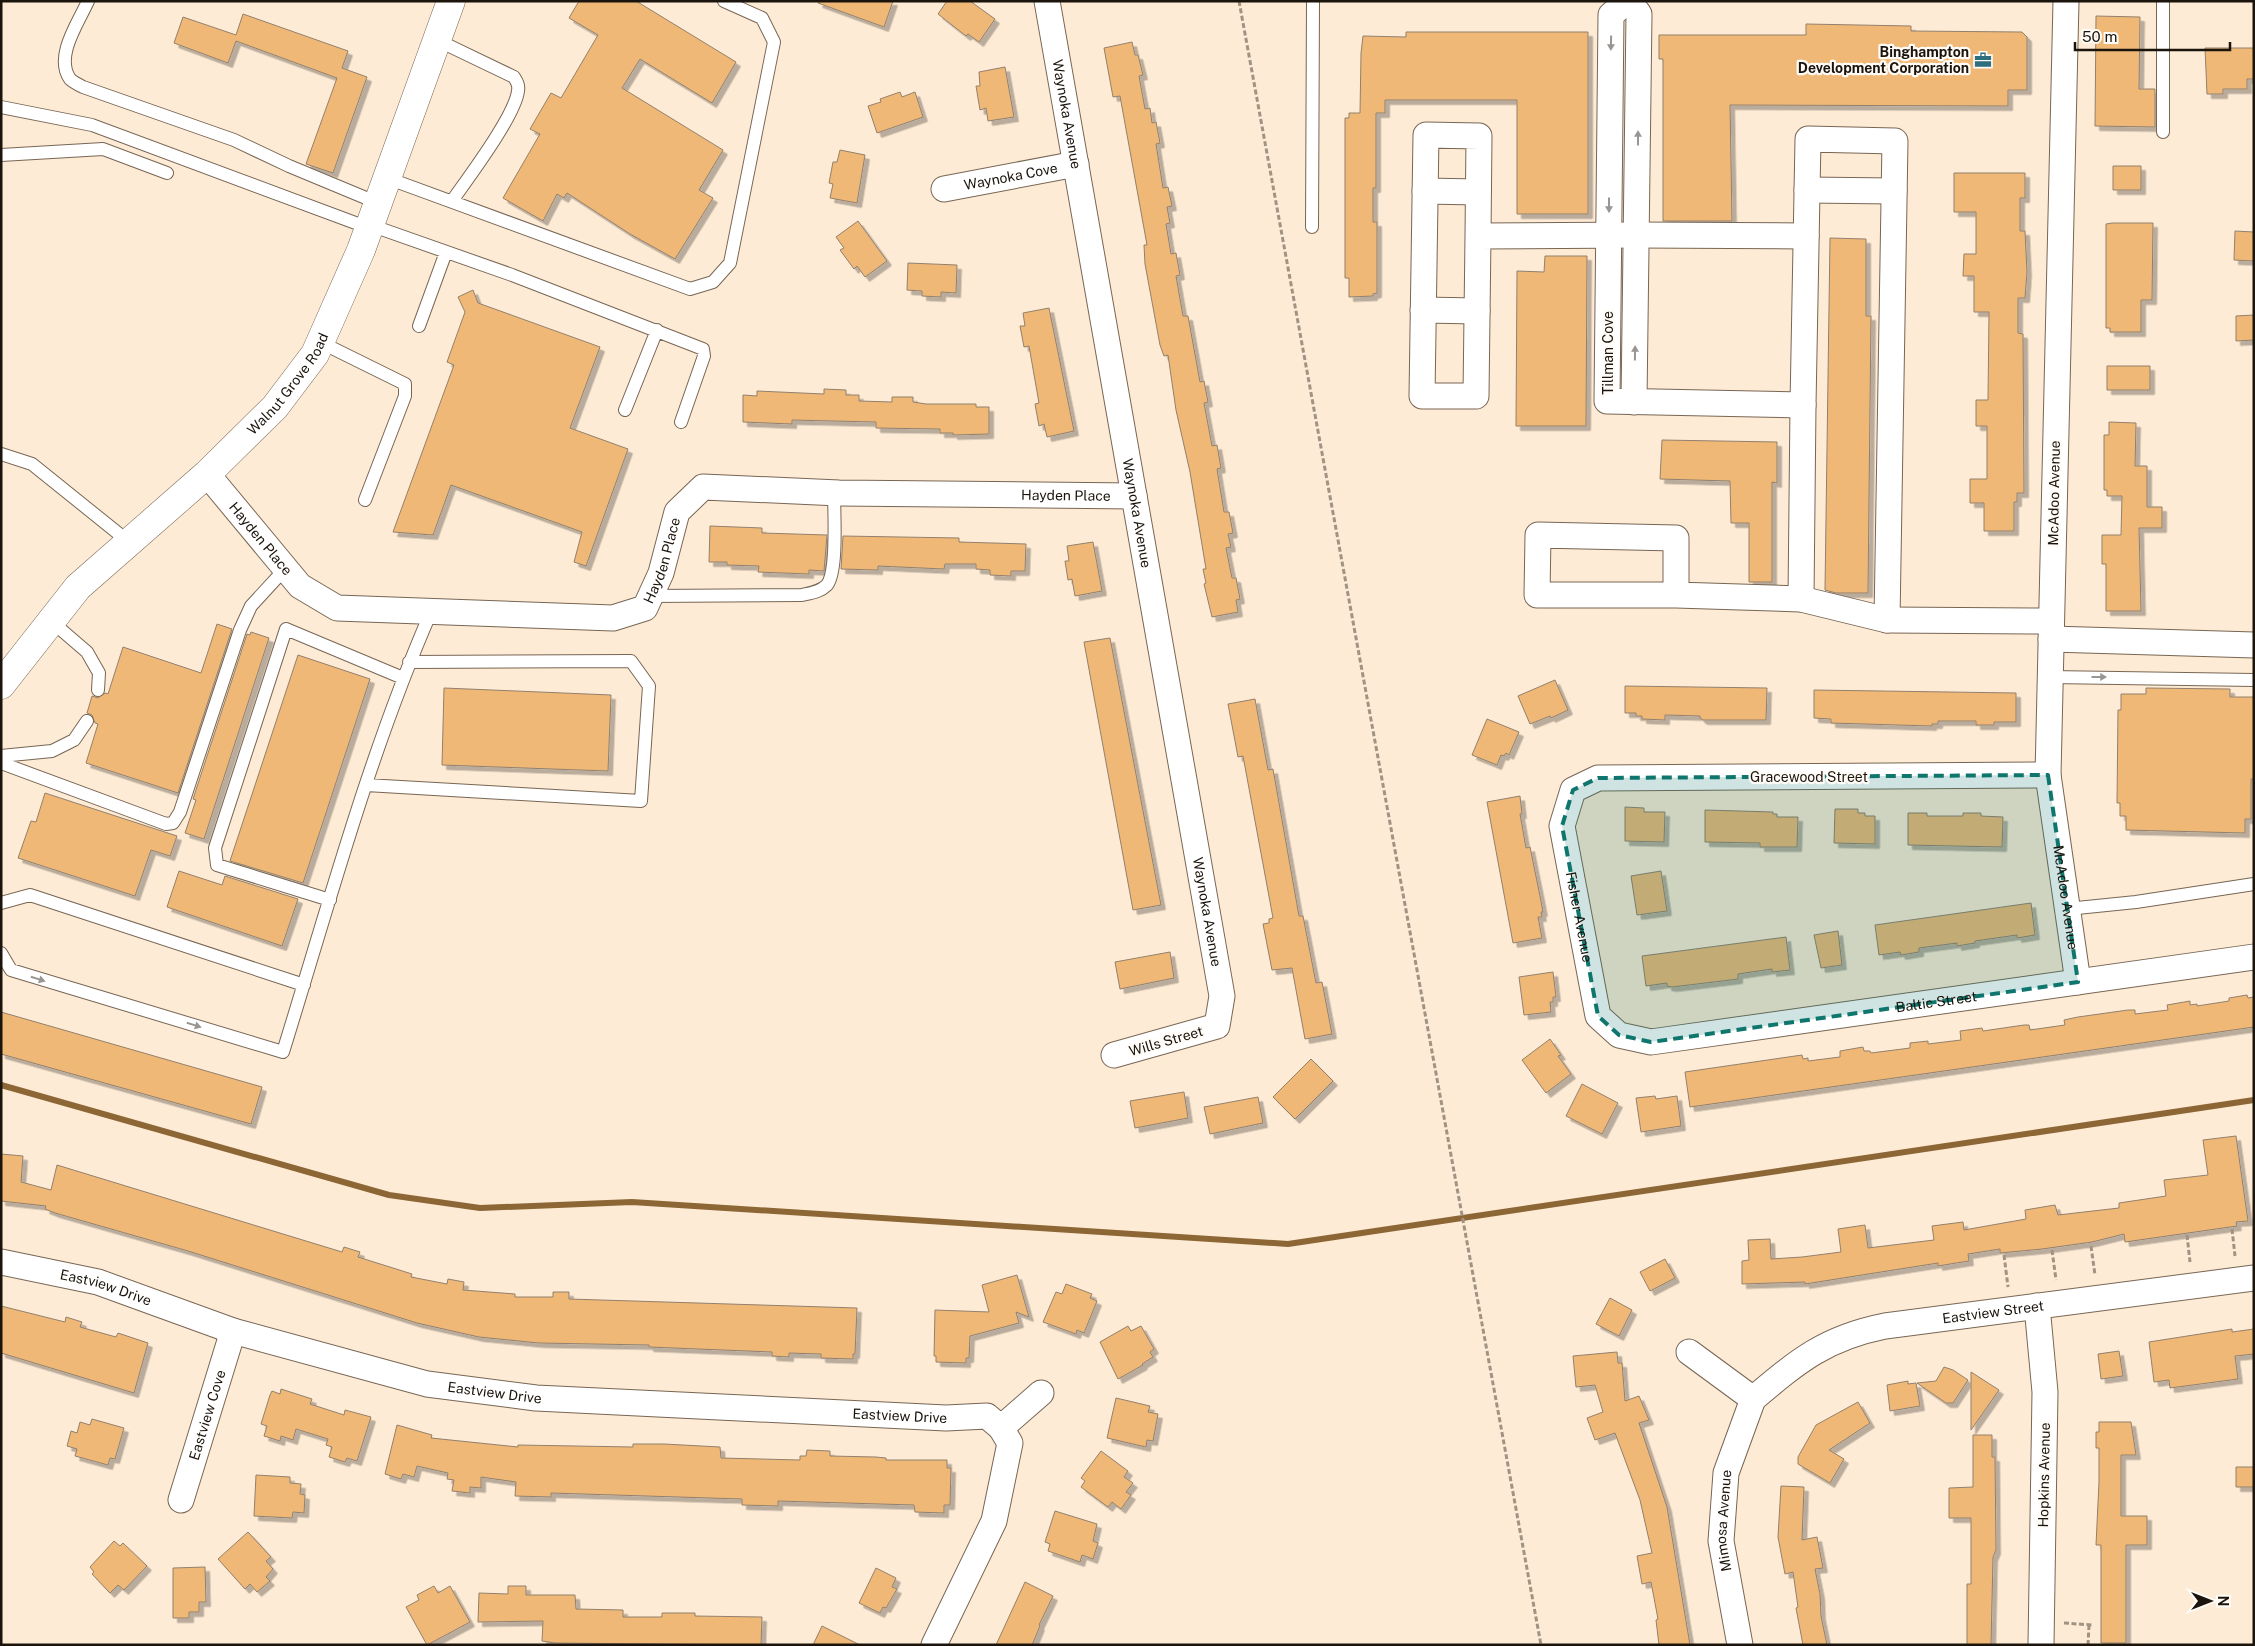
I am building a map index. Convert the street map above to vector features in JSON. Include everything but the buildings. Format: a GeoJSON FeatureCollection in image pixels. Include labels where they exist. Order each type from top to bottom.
{"type":"FeatureCollection","features":[{"type":"Feature","properties":{"kind":"main road","name":"Walnut Grove Road"},"geometry":{"type":"LineString","coordinates":[[1,685],[78,587],[207,474],[274,407],[314,354],[372,219],[451,1]]}},
{"type":"Feature","properties":{"kind":"street","name":"Waynoka Avenue"},"geometry":{"type":"LineString","coordinates":[[1047,1],[1222,996],[1217,1026]]}},
{"type":"Feature","properties":{"kind":"street","name":"Tillman Cove"},"geometry":{"type":"LineString","coordinates":[[1628,1],[1639,14],[1634,402],[1607,401],[1611,15],[1628,1]]}},
{"type":"Feature","properties":{"kind":"street","name":"McAdoo Avenue"},"geometry":{"type":"LineString","coordinates":[[2066,1],[2048,775],[2078,982]]}},
{"type":"Feature","properties":{"kind":"street"},"geometry":{"type":"LineString","coordinates":[[1426,135],[1479,136],[1478,192],[1476,396],[1422,396],[1426,135]]}},
{"type":"Feature","properties":{"kind":"street"},"geometry":{"type":"LineString","coordinates":[[1801,599],[1808,139],[1896,141],[1886,620]]}},
{"type":"Feature","properties":{"kind":"street","name":"Waynoka Cove"},"geometry":{"type":"LineString","coordinates":[[944,189],[1076,164]]}},
{"type":"Feature","properties":{"kind":"street"},"geometry":{"type":"LineString","coordinates":[[1610,166],[1638,167]]}},
{"type":"Feature","properties":{"kind":"street"},"geometry":{"type":"LineString","coordinates":[[1807,190],[1894,191]]}},
{"type":"Feature","properties":{"kind":"street"},"geometry":{"type":"LineString","coordinates":[[1425,191],[1478,192]]}},
{"type":"Feature","properties":{"kind":"street"},"geometry":{"type":"LineString","coordinates":[[1478,236],[1806,236]]}},
{"type":"Feature","properties":{"kind":"street"},"geometry":{"type":"LineString","coordinates":[[1424,310],[1477,311]]}},
{"type":"Feature","properties":{"kind":"street"},"geometry":{"type":"LineString","coordinates":[[1634,402],[1803,405]]}},
{"type":"Feature","properties":{"kind":"street","name":"Hayden Place"},"geometry":{"type":"LineString","coordinates":[[207,474],[300,586],[337,608],[613,618],[645,608],[661,573],[677,512],[703,487],[834,493],[1134,496]]}},
{"type":"Feature","properties":{"kind":"street"},"geometry":{"type":"LineString","coordinates":[[1676,595],[1676,538],[1538,535],[1537,594],[1676,595],[1801,599],[1886,620],[2254,645]]}},
{"type":"Feature","properties":{"kind":"street","name":"Gracewood Street"},"geometry":{"type":"LineString","coordinates":[[1573,790],[1598,778],[2048,775]]}},
{"type":"Feature","properties":{"kind":"street","name":"Fisher Avenue"},"geometry":{"type":"LineString","coordinates":[[1573,790],[1562,826],[1598,1016],[1619,1035]]}},
{"type":"Feature","properties":{"kind":"street","name":"Baltic Street"},"geometry":{"type":"LineString","coordinates":[[1619,1035],[1651,1042],[2254,957]]}},
{"type":"Feature","properties":{"kind":"street","name":"Wills Street"},"geometry":{"type":"LineString","coordinates":[[1114,1055],[1217,1026]]}},
{"type":"Feature","properties":{"kind":"street","name":"Eastview Drive"},"geometry":{"type":"LineString","coordinates":[[1,1262],[98,1282],[233,1332],[427,1384],[536,1398],[946,1418],[987,1416],[1002,1428]]}},
{"type":"Feature","properties":{"kind":"street","name":"Eastview Street"},"geometry":{"type":"LineString","coordinates":[[1753,1399],[1812,1353],[1835,1340],[1856,1332],[1885,1326],[2254,1278]]}},
{"type":"Feature","properties":{"kind":"street","name":"Hopkins Avenue"},"geometry":{"type":"LineString","coordinates":[[2037,1306],[2045,1392],[2041,1645]]}},
{"type":"Feature","properties":{"kind":"street","name":"Eastview Cove"},"geometry":{"type":"LineString","coordinates":[[181,1500],[233,1332]]}},
{"type":"Feature","properties":{"kind":"street"},"geometry":{"type":"LineString","coordinates":[[1689,1352],[1753,1399]]}},
{"type":"Feature","properties":{"kind":"street"},"geometry":{"type":"LineString","coordinates":[[934,1645],[994,1521],[1010,1443],[1002,1428],[1041,1393]]}},
{"type":"Feature","properties":{"kind":"street","name":"Mimosa Avenue"},"geometry":{"type":"LineString","coordinates":[[1740,1645],[1721,1541],[1726,1473],[1753,1399]]}},
{"type":"Feature","properties":{"kind":"lane"},"geometry":{"type":"LineString","coordinates":[[88,1],[65,54],[65,69],[71,80],[83,87],[234,140],[289,166],[372,219]]}},
{"type":"Feature","properties":{"kind":"lane"},"geometry":{"type":"LineString","coordinates":[[387,178],[690,289],[713,282],[730,263],[774,42],[762,18],[724,1]]}},
{"type":"Feature","properties":{"kind":"lane"},"geometry":{"type":"LineString","coordinates":[[1312,227],[1313,1]]}},
{"type":"Feature","properties":{"kind":"lane"},"geometry":{"type":"LineString","coordinates":[[2163,1],[2163,132]]}},
{"type":"Feature","properties":{"kind":"lane"},"geometry":{"type":"LineString","coordinates":[[437,40],[514,77],[518,84],[515,104],[452,201]]}},
{"type":"Feature","properties":{"kind":"lane"},"geometry":{"type":"LineString","coordinates":[[1,107],[92,125],[372,219],[446,252],[657,330],[703,349],[704,356],[681,422]]}},
{"type":"Feature","properties":{"kind":"lane"},"geometry":{"type":"LineString","coordinates":[[1,155],[103,149],[167,173]]}},
{"type":"Feature","properties":{"kind":"lane"},"geometry":{"type":"LineString","coordinates":[[419,326],[446,252]]}},
{"type":"Feature","properties":{"kind":"lane"},"geometry":{"type":"LineString","coordinates":[[625,410],[657,330]]}},
{"type":"Feature","properties":{"kind":"lane"},"geometry":{"type":"LineString","coordinates":[[320,342],[405,384],[405,396],[365,500]]}},
{"type":"Feature","properties":{"kind":"lane"},"geometry":{"type":"LineString","coordinates":[[1,454],[32,464],[128,542]]}},
{"type":"Feature","properties":{"kind":"lane"},"geometry":{"type":"LineString","coordinates":[[651,596],[802,595],[819,592],[827,584],[833,572],[834,493]]}},
{"type":"Feature","properties":{"kind":"lane"},"geometry":{"type":"LineString","coordinates":[[1,763],[166,824],[173,823],[180,812],[240,630],[251,606],[285,569]]}},
{"type":"Feature","properties":{"kind":"lane"},"geometry":{"type":"LineString","coordinates":[[1,953],[11,970],[284,1052],[366,785],[409,662],[431,612]]}},
{"type":"Feature","properties":{"kind":"lane"},"geometry":{"type":"LineString","coordinates":[[51,621],[87,652],[99,673],[98,690]]}},
{"type":"Feature","properties":{"kind":"lane"},"geometry":{"type":"LineString","coordinates":[[330,900],[217,865],[215,848],[286,629],[403,678]]}},
{"type":"Feature","properties":{"kind":"lane"},"geometry":{"type":"LineString","coordinates":[[366,785],[641,802],[648,686],[631,661],[409,662]]}},
{"type":"Feature","properties":{"kind":"lane"},"geometry":{"type":"LineString","coordinates":[[2050,677],[2254,680]]}},
{"type":"Feature","properties":{"kind":"lane"},"geometry":{"type":"LineString","coordinates":[[1,756],[52,751],[74,740],[87,721]]}},
{"type":"Feature","properties":{"kind":"lane"},"geometry":{"type":"LineString","coordinates":[[2067,909],[2136,902],[2254,884]]}},
{"type":"Feature","properties":{"kind":"lane"},"geometry":{"type":"LineString","coordinates":[[1,903],[30,895],[304,985]]}},
{"type":"Feature","properties":{"kind":"path"},"geometry":{"type":"LineString","coordinates":[[1239,1],[1460,1213],[1541,1645]]}},
{"type":"Feature","properties":{"kind":"path"},"geometry":{"type":"LineString","coordinates":[[2232,1229],[2235,1256]]}},
{"type":"Feature","properties":{"kind":"path"},"geometry":{"type":"LineString","coordinates":[[2187,1235],[2190,1262]]}},
{"type":"Feature","properties":{"kind":"path"},"geometry":{"type":"LineString","coordinates":[[2091,1246],[2095,1275]]}},
{"type":"Feature","properties":{"kind":"path"},"geometry":{"type":"LineString","coordinates":[[2052,1250],[2056,1280]]}},
{"type":"Feature","properties":{"kind":"path"},"geometry":{"type":"LineString","coordinates":[[2004,1255],[2008,1287]]}},
{"type":"Feature","properties":{"kind":"path"},"geometry":{"type":"LineString","coordinates":[[2064,1623],[2090,1625],[2088,1645]]}},
{"type":"Feature","properties":{"kind":"highlighted area"},"geometry":{"type":"Polygon","coordinates":[[[2048,775],[2078,982],[1651,1042],[1619,1035],[1598,1016],[1562,826],[1573,790],[1598,778],[2048,775]]]}},
{"type":"Feature","properties":{"kind":"waterway"},"geometry":{"type":"LineString","coordinates":[[1,1085],[389,1195],[480,1208],[632,1202],[1288,1244],[2254,1100]]}},
{"type":"Feature","properties":{"kind":"place","name":"Binghampton Development Corporation"},"geometry":{"type":"Point","coordinates":[1983,60]}}]}
